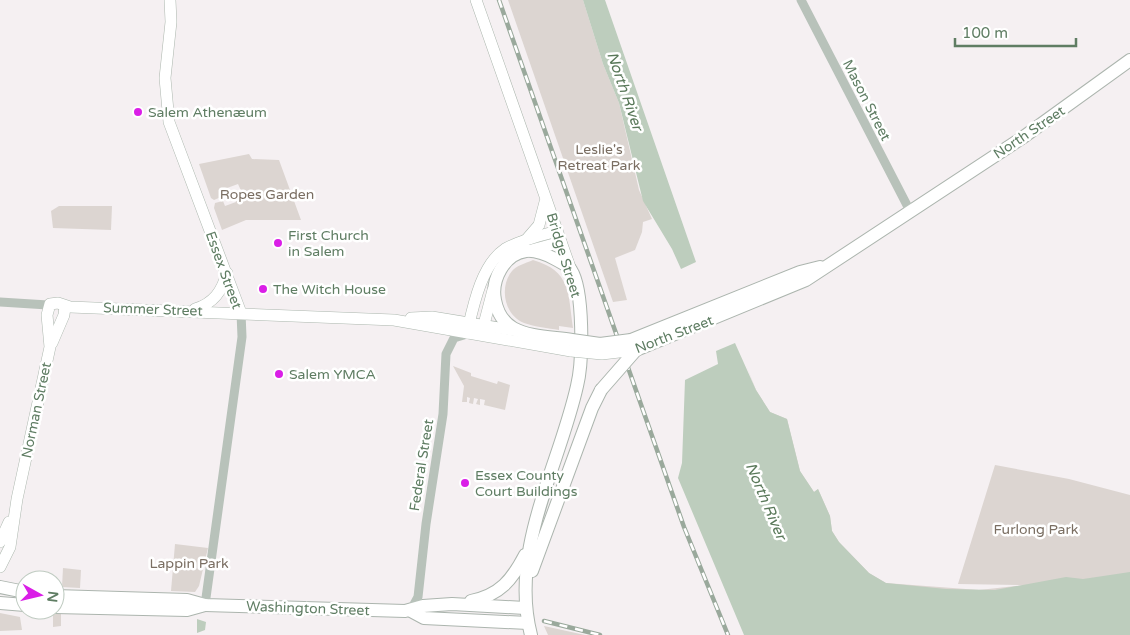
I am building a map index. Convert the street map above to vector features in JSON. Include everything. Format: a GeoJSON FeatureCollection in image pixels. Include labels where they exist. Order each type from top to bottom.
{"type":"FeatureCollection","features":[{"type":"Feature","properties":{"kind":"highway","name":"North Street"},"geometry":{"type":"LineString","coordinates":[[523,332],[572,346],[600,344],[634,345],[803,276],[825,266],[1032,131],[1130,60]]}},
{"type":"Feature","properties":{"kind":"highway"},"geometry":{"type":"LineString","coordinates":[[523,332],[512,327],[501,316],[494,297],[494,286],[502,266],[526,246],[550,257],[571,270]]}},
{"type":"Feature","properties":{"kind":"highway","name":"Bridge Street"},"geometry":{"type":"LineString","coordinates":[[530,629],[525,590],[528,558],[576,390],[580,369],[581,320],[571,270]]}},
{"type":"Feature","properties":{"kind":"highway"},"geometry":{"type":"LineString","coordinates":[[525,590],[592,408],[601,390],[634,345]]}},
{"type":"Feature","properties":{"kind":"highway"},"geometry":{"type":"LineString","coordinates":[[452,604],[479,600],[502,589],[520,564],[534,532]]}},
{"type":"Feature","properties":{"kind":"highway"},"geometry":{"type":"LineString","coordinates":[[0,587],[15,590]]}},
{"type":"Feature","properties":{"kind":"highway","name":"Washington Street"},"geometry":{"type":"LineString","coordinates":[[65,596],[187,600],[205,605],[411,611],[423,606],[452,604],[526,608]]}},
{"type":"Feature","properties":{"kind":"highway"},"geometry":{"type":"LineString","coordinates":[[0,603],[15,604]]}},
{"type":"Feature","properties":{"kind":"highway","name":"Washington Street"},"geometry":{"type":"LineString","coordinates":[[65,607],[187,610],[205,605]]}},
{"type":"Feature","properties":{"kind":"highway","name":"Washington Street"},"geometry":{"type":"LineString","coordinates":[[411,611],[424,618],[530,629]]}},
{"type":"Feature","properties":{"kind":"main road","name":"Essex Street"},"geometry":{"type":"LineString","coordinates":[[170,0],[171,22],[165,78],[166,108],[175,142],[241,313]]}},
{"type":"Feature","properties":{"kind":"main road","name":"Bridge Street"},"geometry":{"type":"LineString","coordinates":[[476,0],[571,270]]}},
{"type":"Feature","properties":{"kind":"main road"},"geometry":{"type":"LineString","coordinates":[[526,246],[539,225],[545,198]]}},
{"type":"Feature","properties":{"kind":"main road"},"geometry":{"type":"LineString","coordinates":[[468,328],[479,293],[496,257],[506,249],[526,246],[559,236]]}},
{"type":"Feature","properties":{"kind":"main road"},"geometry":{"type":"LineString","coordinates":[[188,311],[210,303],[218,295],[226,273]]}},
{"type":"Feature","properties":{"kind":"main road"},"geometry":{"type":"LineString","coordinates":[[482,331],[494,286]]}},
{"type":"Feature","properties":{"kind":"main road"},"geometry":{"type":"LineString","coordinates":[[55,303],[64,313],[58,321],[48,313],[55,303]]}},
{"type":"Feature","properties":{"kind":"main road","name":"Summer Street"},"geometry":{"type":"LineString","coordinates":[[64,313],[96,307],[241,313]]}},
{"type":"Feature","properties":{"kind":"main road","name":"Norman Street"},"geometry":{"type":"LineString","coordinates":[[0,566],[10,547],[17,499],[50,347],[48,313]]}},
{"type":"Feature","properties":{"kind":"main road"},"geometry":{"type":"LineString","coordinates":[[50,347],[64,313]]}},
{"type":"Feature","properties":{"kind":"main road","name":"North Street"},"geometry":{"type":"LineString","coordinates":[[241,313],[394,320],[468,328],[572,346]]}},
{"type":"Feature","properties":{"kind":"main road","name":"North Street"},"geometry":{"type":"LineString","coordinates":[[482,331],[523,332]]}},
{"type":"Feature","properties":{"kind":"main road","name":"Norman Street"},"geometry":{"type":"LineString","coordinates":[[0,541],[17,499]]}},
{"type":"Feature","properties":{"kind":"street","name":"Mason Street"},"geometry":{"type":"LineString","coordinates":[[801,0],[910,211]]}},
{"type":"Feature","properties":{"kind":"street"},"geometry":{"type":"LineString","coordinates":[[0,302],[22,303],[48,313]]}},
{"type":"Feature","properties":{"kind":"street","name":"Essex Street"},"geometry":{"type":"LineString","coordinates":[[205,605],[242,337],[241,313]]}},
{"type":"Feature","properties":{"kind":"street","name":"Federal Street"},"geometry":{"type":"LineString","coordinates":[[411,611],[418,597],[426,524],[443,414],[446,354],[454,338],[468,328]]}},
{"type":"Feature","properties":{"kind":"green space","name":"Leslie's Retreat Park"},"geometry":{"type":"Polygon","coordinates":[[[508,0],[583,0],[603,64],[619,103],[639,190],[652,219],[643,222],[642,232],[635,250],[615,258],[627,300],[613,302],[508,0]]]}},
{"type":"Feature","properties":{"kind":"green space","name":"Ropes Garden"},"geometry":{"type":"Polygon","coordinates":[[[249,154],[252,159],[279,160],[301,220],[246,220],[222,230],[214,208],[215,203],[223,201],[225,206],[236,202],[235,199],[243,195],[238,184],[219,191],[221,197],[214,200],[211,198],[199,164],[249,154]]]}},
{"type":"Feature","properties":{"kind":"green space"},"geometry":{"type":"Polygon","coordinates":[[[59,206],[112,206],[111,230],[53,228],[51,211],[59,206]]]}},
{"type":"Feature","properties":{"kind":"green space"},"geometry":{"type":"Polygon","coordinates":[[[533,260],[555,270],[561,277],[568,294],[573,328],[559,326],[559,330],[528,324],[517,319],[512,314],[508,307],[505,292],[508,278],[516,268],[533,260]]]}},
{"type":"Feature","properties":{"kind":"green space","name":"Furlong Park"},"geometry":{"type":"Polygon","coordinates":[[[746,365],[756,390],[770,412],[787,419],[800,471],[814,492],[818,489],[830,516],[832,531],[839,542],[869,573],[886,583],[979,590],[1024,585],[958,584],[995,465],[1069,479],[1130,495],[1130,635],[844,621],[746,365]]]}},
{"type":"Feature","properties":{"kind":"green space"},"geometry":{"type":"Polygon","coordinates":[[[453,366],[471,373],[471,376],[497,384],[498,381],[510,385],[505,410],[484,405],[485,400],[480,399],[480,405],[476,404],[478,399],[474,398],[473,404],[469,403],[470,398],[467,397],[467,402],[462,402],[464,386],[453,366]]]}},
{"type":"Feature","properties":{"kind":"green space","name":"Lappin Park"},"geometry":{"type":"Polygon","coordinates":[[[175,544],[208,548],[199,586],[195,592],[171,591],[175,544]]]}},
{"type":"Feature","properties":{"kind":"green space"},"geometry":{"type":"Polygon","coordinates":[[[63,568],[81,570],[80,588],[65,587],[65,570],[63,568]]]}},
{"type":"Feature","properties":{"kind":"green space"},"geometry":{"type":"Polygon","coordinates":[[[0,613],[15,616],[15,620],[20,620],[22,630],[0,631],[0,613]]]}},
{"type":"Feature","properties":{"kind":"green space"},"geometry":{"type":"Polygon","coordinates":[[[53,620],[61,620],[61,626],[53,627],[53,620]]]}},
{"type":"Feature","properties":{"kind":"green space"},"geometry":{"type":"Polygon","coordinates":[[[544,626],[585,635],[548,635],[544,626]]]}},
{"type":"Feature","properties":{"kind":"water","name":"North River"},"geometry":{"type":"Polygon","coordinates":[[[583,0],[605,0],[696,262],[681,269],[672,249],[643,201],[619,103],[603,64],[583,0]]]}},
{"type":"Feature","properties":{"kind":"water","name":"North River"},"geometry":{"type":"Polygon","coordinates":[[[735,343],[756,390],[770,412],[787,419],[800,471],[814,492],[818,489],[830,516],[832,531],[839,542],[869,573],[886,583],[946,589],[995,590],[1066,577],[1083,579],[1130,572],[1130,635],[744,635],[678,478],[682,463],[685,380],[718,364],[716,351],[735,343]]]}},
{"type":"Feature","properties":{"kind":"water"},"geometry":{"type":"Polygon","coordinates":[[[197,619],[206,622],[205,630],[197,633],[197,619]]]}},
{"type":"Feature","properties":{"kind":"railway"},"geometry":{"type":"LineString","coordinates":[[499,0],[684,527],[728,635]]}},
{"type":"Feature","properties":{"kind":"railway"},"geometry":{"type":"LineString","coordinates":[[544,621],[600,635]]}},
{"type":"Feature","properties":{"kind":"place","name":"Salem Athenæum"},"geometry":{"type":"Point","coordinates":[138,112]}},
{"type":"Feature","properties":{"kind":"place","name":"First Church in Salem"},"geometry":{"type":"Point","coordinates":[278,243]}},
{"type":"Feature","properties":{"kind":"place","name":"The Witch House"},"geometry":{"type":"Point","coordinates":[263,289]}},
{"type":"Feature","properties":{"kind":"place","name":"Salem YMCA"},"geometry":{"type":"Point","coordinates":[279,374]}},
{"type":"Feature","properties":{"kind":"place","name":"Essex County Court Buildings"},"geometry":{"type":"Point","coordinates":[465,483]}}]}
